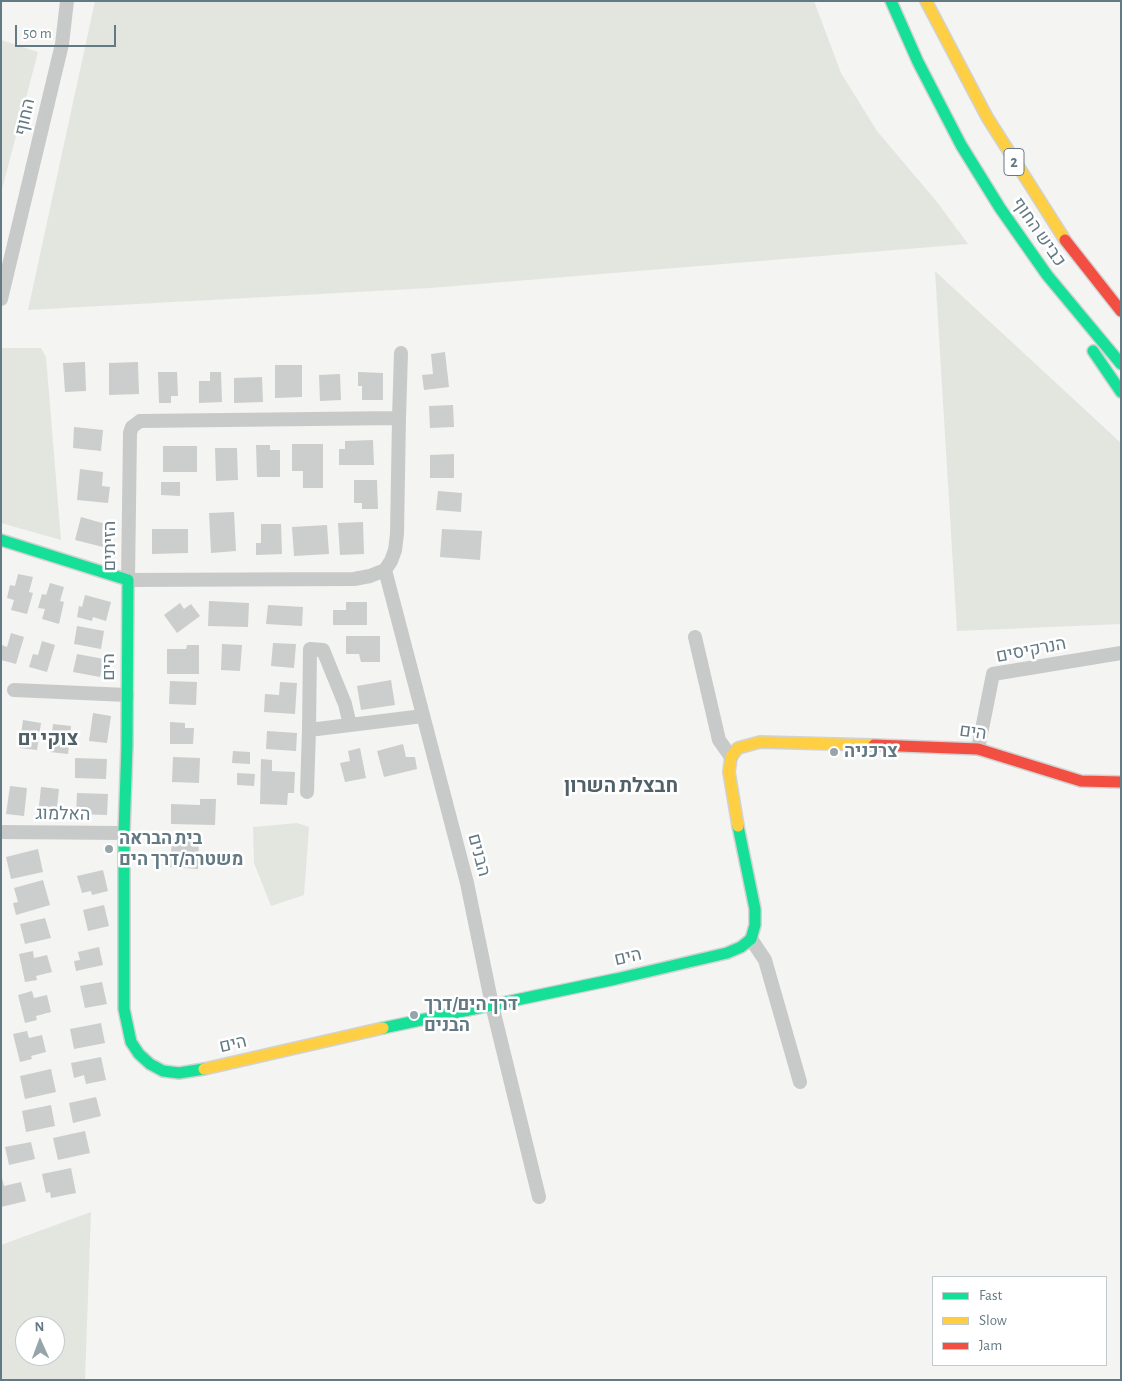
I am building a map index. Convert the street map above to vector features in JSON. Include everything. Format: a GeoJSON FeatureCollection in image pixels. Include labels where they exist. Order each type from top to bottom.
{"type":"FeatureCollection","features":[{"type":"Feature","properties":{"kind":"main road","name":"כביש החוף"},"geometry":{"type":"LineString","coordinates":[[891,1],[918,62],[961,145],[1000,208],[1047,275],[1121,364]]}},
{"type":"Feature","properties":{"kind":"main road","name":"כביש החוף"},"geometry":{"type":"LineString","coordinates":[[926,1],[987,117],[1023,176],[1067,243],[1121,311]]}},
{"type":"Feature","properties":{"kind":"main road"},"geometry":{"type":"LineString","coordinates":[[1047,275],[1096,357],[1121,392]]}},
{"type":"Feature","properties":{"kind":"main road"},"geometry":{"type":"LineString","coordinates":[[1,540],[128,580]]}},
{"type":"Feature","properties":{"kind":"main road","name":"הים"},"geometry":{"type":"LineString","coordinates":[[128,580],[124,833],[124,1009],[131,1042],[150,1064],[163,1071],[179,1073],[199,1070],[492,1005],[616,980],[727,952],[741,947],[751,939]]}},
{"type":"Feature","properties":{"kind":"main road","name":"הים"},"geometry":{"type":"LineString","coordinates":[[731,757],[738,748],[760,742],[978,749],[1081,781],[1121,782]]}},
{"type":"Feature","properties":{"kind":"main road"},"geometry":{"type":"LineString","coordinates":[[731,757],[730,785],[755,909],[755,925],[751,939]]}},
{"type":"Feature","properties":{"kind":"street","name":"החוף"},"geometry":{"type":"LineString","coordinates":[[1,300],[62,44],[67,1]]}},
{"type":"Feature","properties":{"kind":"street"},"geometry":{"type":"LineString","coordinates":[[385,570],[391,562],[395,550],[397,534],[401,353]]}},
{"type":"Feature","properties":{"kind":"street","name":"הזיתים"},"geometry":{"type":"LineString","coordinates":[[385,570],[370,576],[354,579],[128,580],[130,433],[132,427],[140,421],[399,418]]}},
{"type":"Feature","properties":{"kind":"street","name":"הבנים"},"geometry":{"type":"LineString","coordinates":[[385,570],[467,883],[492,1005],[539,1198]]}},
{"type":"Feature","properties":{"kind":"street"},"geometry":{"type":"LineString","coordinates":[[695,637],[719,740],[731,757]]}},
{"type":"Feature","properties":{"kind":"street"},"geometry":{"type":"LineString","coordinates":[[307,792],[310,649],[323,650],[345,704],[350,725]]}},
{"type":"Feature","properties":{"kind":"street","name":"הנרקיסים"},"geometry":{"type":"LineString","coordinates":[[978,749],[993,674],[1121,653]]}},
{"type":"Feature","properties":{"kind":"street"},"geometry":{"type":"LineString","coordinates":[[14,690],[127,695]]}},
{"type":"Feature","properties":{"kind":"street"},"geometry":{"type":"LineString","coordinates":[[309,730],[423,716]]}},
{"type":"Feature","properties":{"kind":"street","name":"האלמוג"},"geometry":{"type":"LineString","coordinates":[[1,832],[124,833]]}},
{"type":"Feature","properties":{"kind":"street"},"geometry":{"type":"LineString","coordinates":[[751,939],[765,960],[800,1082]]}},
{"type":"Feature","properties":{"kind":"shaded area"},"geometry":{"type":"Polygon","coordinates":[[[95,1],[814,1],[841,73],[877,131],[937,202],[968,244],[430,288],[28,310],[95,1]]]}},
{"type":"Feature","properties":{"kind":"shaded area"},"geometry":{"type":"Polygon","coordinates":[[[1,40],[38,52],[1,193],[1,40]]]}},
{"type":"Feature","properties":{"kind":"shaded area"},"geometry":{"type":"Polygon","coordinates":[[[935,271],[1121,443],[1121,624],[957,631],[935,271]]]}},
{"type":"Feature","properties":{"kind":"shaded area"},"geometry":{"type":"Polygon","coordinates":[[[1,348],[41,348],[46,357],[61,540],[1,523],[1,348]]]}},
{"type":"Feature","properties":{"kind":"shaded area"},"geometry":{"type":"Polygon","coordinates":[[[297,823],[309,827],[304,895],[271,906],[254,863],[253,827],[297,823]]]}},
{"type":"Feature","properties":{"kind":"shaded area"},"geometry":{"type":"Polygon","coordinates":[[[91,1212],[85,1380],[1,1380],[1,1245],[91,1212]]]}},
{"type":"Feature","properties":{"kind":"building"},"geometry":{"type":"Polygon","coordinates":[[[445,352],[449,387],[424,390],[422,375],[433,374],[431,354],[445,352]]]}},
{"type":"Feature","properties":{"kind":"building"},"geometry":{"type":"Polygon","coordinates":[[[85,362],[86,391],[65,392],[63,363],[85,362]]]}},
{"type":"Feature","properties":{"kind":"building"},"geometry":{"type":"Polygon","coordinates":[[[138,362],[139,394],[109,395],[109,363],[138,362]]]}},
{"type":"Feature","properties":{"kind":"building"},"geometry":{"type":"Polygon","coordinates":[[[275,365],[302,365],[302,397],[275,398],[275,365]]]}},
{"type":"Feature","properties":{"kind":"building"},"geometry":{"type":"Polygon","coordinates":[[[158,372],[177,372],[178,396],[171,396],[171,403],[159,403],[158,372]]]}},
{"type":"Feature","properties":{"kind":"building"},"geometry":{"type":"Polygon","coordinates":[[[210,372],[221,372],[222,402],[199,403],[199,381],[210,381],[210,372]]]}},
{"type":"Feature","properties":{"kind":"building"},"geometry":{"type":"Polygon","coordinates":[[[358,372],[383,373],[383,400],[362,400],[362,386],[358,386],[358,372]]]}},
{"type":"Feature","properties":{"kind":"building"},"geometry":{"type":"Polygon","coordinates":[[[340,374],[341,400],[320,401],[319,375],[340,374]]]}},
{"type":"Feature","properties":{"kind":"building"},"geometry":{"type":"Polygon","coordinates":[[[262,377],[263,402],[234,403],[234,378],[262,377]]]}},
{"type":"Feature","properties":{"kind":"building"},"geometry":{"type":"Polygon","coordinates":[[[453,405],[454,427],[430,428],[429,406],[453,405]]]}},
{"type":"Feature","properties":{"kind":"building"},"geometry":{"type":"Polygon","coordinates":[[[74,427],[103,430],[101,451],[73,448],[74,427]]]}},
{"type":"Feature","properties":{"kind":"building"},"geometry":{"type":"Polygon","coordinates":[[[373,440],[374,465],[339,465],[339,449],[345,449],[345,441],[373,440]]]}},
{"type":"Feature","properties":{"kind":"building"},"geometry":{"type":"Polygon","coordinates":[[[292,444],[323,444],[323,488],[303,488],[303,471],[292,471],[292,444]]]}},
{"type":"Feature","properties":{"kind":"building"},"geometry":{"type":"Polygon","coordinates":[[[256,445],[270,445],[270,450],[280,450],[280,477],[257,477],[256,445]]]}},
{"type":"Feature","properties":{"kind":"building"},"geometry":{"type":"Polygon","coordinates":[[[163,446],[197,446],[197,472],[163,472],[163,446]]]}},
{"type":"Feature","properties":{"kind":"building"},"geometry":{"type":"Polygon","coordinates":[[[215,448],[237,448],[238,480],[216,481],[215,448]]]}},
{"type":"Feature","properties":{"kind":"building"},"geometry":{"type":"Polygon","coordinates":[[[454,454],[454,478],[430,478],[430,455],[454,454]]]}},
{"type":"Feature","properties":{"kind":"building"},"geometry":{"type":"Polygon","coordinates":[[[80,469],[103,472],[102,486],[110,487],[108,503],[77,500],[80,469]]]}},
{"type":"Feature","properties":{"kind":"building"},"geometry":{"type":"Polygon","coordinates":[[[354,480],[377,480],[378,509],[362,509],[362,503],[354,503],[354,480]]]}},
{"type":"Feature","properties":{"kind":"building"},"geometry":{"type":"Polygon","coordinates":[[[161,482],[180,482],[180,496],[161,495],[161,482]]]}},
{"type":"Feature","properties":{"kind":"building"},"geometry":{"type":"Polygon","coordinates":[[[438,491],[462,493],[461,512],[436,510],[438,491]]]}},
{"type":"Feature","properties":{"kind":"building"},"geometry":{"type":"Polygon","coordinates":[[[234,512],[236,551],[211,553],[209,513],[234,512]]]}},
{"type":"Feature","properties":{"kind":"building"},"geometry":{"type":"Polygon","coordinates":[[[81,517],[109,525],[103,547],[75,540],[81,517]]]}},
{"type":"Feature","properties":{"kind":"building"},"geometry":{"type":"Polygon","coordinates":[[[363,522],[364,554],[340,555],[338,523],[363,522]]]}},
{"type":"Feature","properties":{"kind":"building"},"geometry":{"type":"Polygon","coordinates":[[[261,524],[281,524],[282,554],[256,555],[256,543],[261,543],[261,524]]]}},
{"type":"Feature","properties":{"kind":"building"},"geometry":{"type":"Polygon","coordinates":[[[327,525],[329,554],[294,556],[292,527],[327,525]]]}},
{"type":"Feature","properties":{"kind":"building"},"geometry":{"type":"Polygon","coordinates":[[[152,529],[188,529],[188,553],[152,554],[152,529]]]}},
{"type":"Feature","properties":{"kind":"building"},"geometry":{"type":"Polygon","coordinates":[[[442,529],[482,531],[480,560],[440,557],[442,529]]]}},
{"type":"Feature","properties":{"kind":"building"},"geometry":{"type":"Polygon","coordinates":[[[18,574],[33,577],[29,592],[33,593],[27,614],[11,610],[14,600],[7,598],[10,585],[15,586],[18,574]]]}},
{"type":"Feature","properties":{"kind":"building"},"geometry":{"type":"Polygon","coordinates":[[[50,583],[64,587],[60,601],[64,602],[59,624],[42,619],[45,609],[38,608],[42,594],[46,595],[50,583]]]}},
{"type":"Feature","properties":{"kind":"building"},"geometry":{"type":"Polygon","coordinates":[[[85,595],[111,602],[106,621],[93,617],[92,621],[77,617],[79,606],[82,607],[85,595]]]}},
{"type":"Feature","properties":{"kind":"building"},"geometry":{"type":"Polygon","coordinates":[[[209,601],[249,603],[248,627],[208,626],[209,601]]]}},
{"type":"Feature","properties":{"kind":"building"},"geometry":{"type":"Polygon","coordinates":[[[346,602],[367,602],[367,625],[333,625],[333,610],[346,610],[346,602]]]}},
{"type":"Feature","properties":{"kind":"building"},"geometry":{"type":"Polygon","coordinates":[[[180,603],[184,609],[191,604],[200,616],[177,633],[164,615],[180,603]]]}},
{"type":"Feature","properties":{"kind":"building"},"geometry":{"type":"Polygon","coordinates":[[[268,605],[303,607],[302,626],[266,624],[268,605]]]}},
{"type":"Feature","properties":{"kind":"building"},"geometry":{"type":"Polygon","coordinates":[[[77,626],[104,631],[101,649],[74,644],[77,626]]]}},
{"type":"Feature","properties":{"kind":"building"},"geometry":{"type":"Polygon","coordinates":[[[11,633],[24,637],[16,664],[1,660],[2,645],[7,647],[11,633]]]}},
{"type":"Feature","properties":{"kind":"building"},"geometry":{"type":"Polygon","coordinates":[[[346,636],[380,636],[380,662],[361,662],[359,654],[346,654],[346,636]]]}},
{"type":"Feature","properties":{"kind":"building"},"geometry":{"type":"Polygon","coordinates":[[[42,641],[55,645],[47,672],[29,667],[33,654],[38,655],[42,641]]]}},
{"type":"Feature","properties":{"kind":"building"},"geometry":{"type":"Polygon","coordinates":[[[273,643],[296,644],[294,668],[271,666],[273,643]]]}},
{"type":"Feature","properties":{"kind":"building"},"geometry":{"type":"Polygon","coordinates":[[[222,644],[242,645],[240,671],[221,670],[222,644]]]}},
{"type":"Feature","properties":{"kind":"building"},"geometry":{"type":"Polygon","coordinates":[[[187,645],[199,645],[199,674],[167,674],[167,649],[186,649],[187,645]]]}},
{"type":"Feature","properties":{"kind":"building"},"geometry":{"type":"Polygon","coordinates":[[[77,654],[104,659],[100,677],[73,672],[77,654]]]}},
{"type":"Feature","properties":{"kind":"building"},"geometry":{"type":"Polygon","coordinates":[[[391,680],[395,705],[361,710],[357,686],[391,680]]]}},
{"type":"Feature","properties":{"kind":"building"},"geometry":{"type":"Polygon","coordinates":[[[170,681],[197,682],[196,705],[169,704],[170,681]]]}},
{"type":"Feature","properties":{"kind":"building"},"geometry":{"type":"Polygon","coordinates":[[[280,682],[297,683],[295,714],[264,712],[265,694],[279,695],[280,682]]]}},
{"type":"Feature","properties":{"kind":"building"},"geometry":{"type":"Polygon","coordinates":[[[93,713],[111,716],[107,743],[89,741],[93,713]]]}},
{"type":"Feature","properties":{"kind":"building"},"geometry":{"type":"Polygon","coordinates":[[[23,720],[41,723],[37,750],[19,748],[23,720]]]}},
{"type":"Feature","properties":{"kind":"building"},"geometry":{"type":"Polygon","coordinates":[[[170,722],[185,723],[185,728],[194,728],[193,744],[170,744],[170,722]]]}},
{"type":"Feature","properties":{"kind":"building"},"geometry":{"type":"Polygon","coordinates":[[[53,724],[71,726],[68,754],[50,752],[53,724]]]}},
{"type":"Feature","properties":{"kind":"building"},"geometry":{"type":"Polygon","coordinates":[[[267,731],[297,733],[296,751],[266,749],[267,731]]]}},
{"type":"Feature","properties":{"kind":"building"},"geometry":{"type":"Polygon","coordinates":[[[403,744],[406,757],[415,757],[417,769],[384,777],[377,751],[403,744]]]}},
{"type":"Feature","properties":{"kind":"building"},"geometry":{"type":"Polygon","coordinates":[[[360,748],[366,778],[345,782],[340,763],[350,761],[348,751],[360,748]]]}},
{"type":"Feature","properties":{"kind":"building"},"geometry":{"type":"Polygon","coordinates":[[[233,751],[250,752],[250,764],[232,763],[233,751]]]}},
{"type":"Feature","properties":{"kind":"building"},"geometry":{"type":"Polygon","coordinates":[[[173,757],[200,758],[199,783],[172,782],[173,757]]]}},
{"type":"Feature","properties":{"kind":"building"},"geometry":{"type":"Polygon","coordinates":[[[75,758],[107,759],[106,779],[75,778],[75,758]]]}},
{"type":"Feature","properties":{"kind":"building"},"geometry":{"type":"Polygon","coordinates":[[[261,759],[272,760],[272,771],[295,772],[294,793],[288,793],[287,805],[260,804],[261,759]]]}},
{"type":"Feature","properties":{"kind":"building"},"geometry":{"type":"Polygon","coordinates":[[[237,773],[255,774],[254,786],[237,785],[237,773]]]}},
{"type":"Feature","properties":{"kind":"building"},"geometry":{"type":"Polygon","coordinates":[[[10,786],[27,788],[24,816],[6,814],[10,786]]]}},
{"type":"Feature","properties":{"kind":"building"},"geometry":{"type":"Polygon","coordinates":[[[41,787],[59,789],[56,817],[38,815],[41,787]]]}},
{"type":"Feature","properties":{"kind":"building"},"geometry":{"type":"Polygon","coordinates":[[[77,793],[108,794],[107,815],[76,814],[77,793]]]}},
{"type":"Feature","properties":{"kind":"building"},"geometry":{"type":"Polygon","coordinates":[[[200,799],[216,799],[215,825],[171,824],[171,804],[200,805],[200,799]]]}},
{"type":"Feature","properties":{"kind":"building"},"geometry":{"type":"Polygon","coordinates":[[[172,839],[199,840],[198,869],[170,867],[172,839]]]}},
{"type":"Feature","properties":{"kind":"building"},"geometry":{"type":"Polygon","coordinates":[[[38,849],[43,872],[11,879],[6,857],[38,849]]]}},
{"type":"Feature","properties":{"kind":"building"},"geometry":{"type":"Polygon","coordinates":[[[103,870],[108,891],[92,895],[91,891],[82,893],[77,876],[103,870]]]}},
{"type":"Feature","properties":{"kind":"building"},"geometry":{"type":"Polygon","coordinates":[[[43,880],[50,905],[16,915],[13,903],[18,902],[14,888],[43,880]]]}},
{"type":"Feature","properties":{"kind":"building"},"geometry":{"type":"Polygon","coordinates":[[[104,905],[109,926],[88,931],[83,910],[104,905]]]}},
{"type":"Feature","properties":{"kind":"building"},"geometry":{"type":"Polygon","coordinates":[[[45,918],[51,938],[25,944],[20,924],[45,918]]]}},
{"type":"Feature","properties":{"kind":"building"},"geometry":{"type":"Polygon","coordinates":[[[99,947],[103,965],[76,971],[74,961],[80,960],[78,952],[99,947]]]}},
{"type":"Feature","properties":{"kind":"building"},"geometry":{"type":"Polygon","coordinates":[[[33,951],[34,958],[47,955],[52,972],[36,976],[37,980],[25,982],[19,954],[33,951]]]}},
{"type":"Feature","properties":{"kind":"building"},"geometry":{"type":"Polygon","coordinates":[[[102,982],[107,1004],[85,1008],[80,986],[102,982]]]}},
{"type":"Feature","properties":{"kind":"building"},"geometry":{"type":"Polygon","coordinates":[[[32,991],[34,998],[47,995],[51,1012],[36,1016],[37,1020],[25,1023],[18,995],[32,991]]]}},
{"type":"Feature","properties":{"kind":"building"},"geometry":{"type":"Polygon","coordinates":[[[101,1023],[105,1043],[74,1049],[70,1029],[101,1023]]]}},
{"type":"Feature","properties":{"kind":"building"},"geometry":{"type":"Polygon","coordinates":[[[27,1031],[29,1038],[42,1035],[46,1052],[31,1056],[32,1059],[20,1062],[13,1034],[27,1031]]]}},
{"type":"Feature","properties":{"kind":"building"},"geometry":{"type":"Polygon","coordinates":[[[101,1057],[106,1080],[86,1084],[84,1075],[74,1078],[71,1063],[101,1057]]]}},
{"type":"Feature","properties":{"kind":"building"},"geometry":{"type":"Polygon","coordinates":[[[51,1069],[56,1092],[25,1099],[20,1076],[51,1069]]]}},
{"type":"Feature","properties":{"kind":"building"},"geometry":{"type":"Polygon","coordinates":[[[96,1097],[101,1116],[73,1123],[69,1103],[96,1097]]]}},
{"type":"Feature","properties":{"kind":"building"},"geometry":{"type":"Polygon","coordinates":[[[51,1105],[55,1126],[26,1132],[22,1111],[51,1105]]]}},
{"type":"Feature","properties":{"kind":"building"},"geometry":{"type":"Polygon","coordinates":[[[85,1131],[90,1153],[58,1160],[53,1138],[85,1131]]]}},
{"type":"Feature","properties":{"kind":"building"},"geometry":{"type":"Polygon","coordinates":[[[31,1142],[35,1159],[9,1165],[5,1147],[31,1142]]]}},
{"type":"Feature","properties":{"kind":"building"},"geometry":{"type":"Polygon","coordinates":[[[71,1168],[76,1193],[51,1198],[50,1192],[46,1193],[42,1174],[71,1168]]]}},
{"type":"Feature","properties":{"kind":"building"},"geometry":{"type":"Polygon","coordinates":[[[2,1178],[4,1186],[21,1182],[26,1201],[1,1207],[2,1178]]]}},
{"type":"Feature","properties":{"kind":"traffic: fast"},"geometry":{"type":"LineString","coordinates":[[891,1],[918,62],[961,145],[1000,208],[1047,275],[1121,364]]}},
{"type":"Feature","properties":{"kind":"traffic: fast"},"geometry":{"type":"LineString","coordinates":[[1093,351],[1121,392]]}},
{"type":"Feature","properties":{"kind":"traffic: fast"},"geometry":{"type":"LineString","coordinates":[[1,540],[128,580],[127,745],[124,833],[124,1009],[131,1042],[139,1054],[150,1064],[163,1071],[179,1073],[204,1069]]}},
{"type":"Feature","properties":{"kind":"traffic: fast"},"geometry":{"type":"LineString","coordinates":[[383,1028],[616,979],[727,953],[741,947],[751,939],[755,925],[755,909],[738,826]]}},
{"type":"Feature","properties":{"kind":"traffic: slow"},"geometry":{"type":"LineString","coordinates":[[926,1],[987,117],[1065,240]]}},
{"type":"Feature","properties":{"kind":"traffic: slow"},"geometry":{"type":"LineString","coordinates":[[738,826],[729,772],[731,757],[738,748],[760,742],[874,745]]}},
{"type":"Feature","properties":{"kind":"traffic: slow"},"geometry":{"type":"LineString","coordinates":[[204,1069],[383,1028]]}},
{"type":"Feature","properties":{"kind":"traffic: jam"},"geometry":{"type":"LineString","coordinates":[[1065,240],[1121,311]]}},
{"type":"Feature","properties":{"kind":"traffic: jam"},"geometry":{"type":"LineString","coordinates":[[874,745],[978,749],[1081,781],[1121,782]]}},
{"type":"Feature","properties":{"kind":"place","name":"צרכניה"},"geometry":{"type":"Point","coordinates":[834,752]}},
{"type":"Feature","properties":{"kind":"place","name":"בית הבראה משטרה/דרך הים"},"geometry":{"type":"Point","coordinates":[109,849]}},
{"type":"Feature","properties":{"kind":"place","name":"דרך הים/דרך הבנים"},"geometry":{"type":"Point","coordinates":[414,1015]}},
{"type":"Feature","properties":{"kind":"district","name":"צוקי ים"},"geometry":{"type":"Point","coordinates":[48,739]}},
{"type":"Feature","properties":{"kind":"district","name":"חבצלת השרון"},"geometry":{"type":"Point","coordinates":[621,786]}}]}
